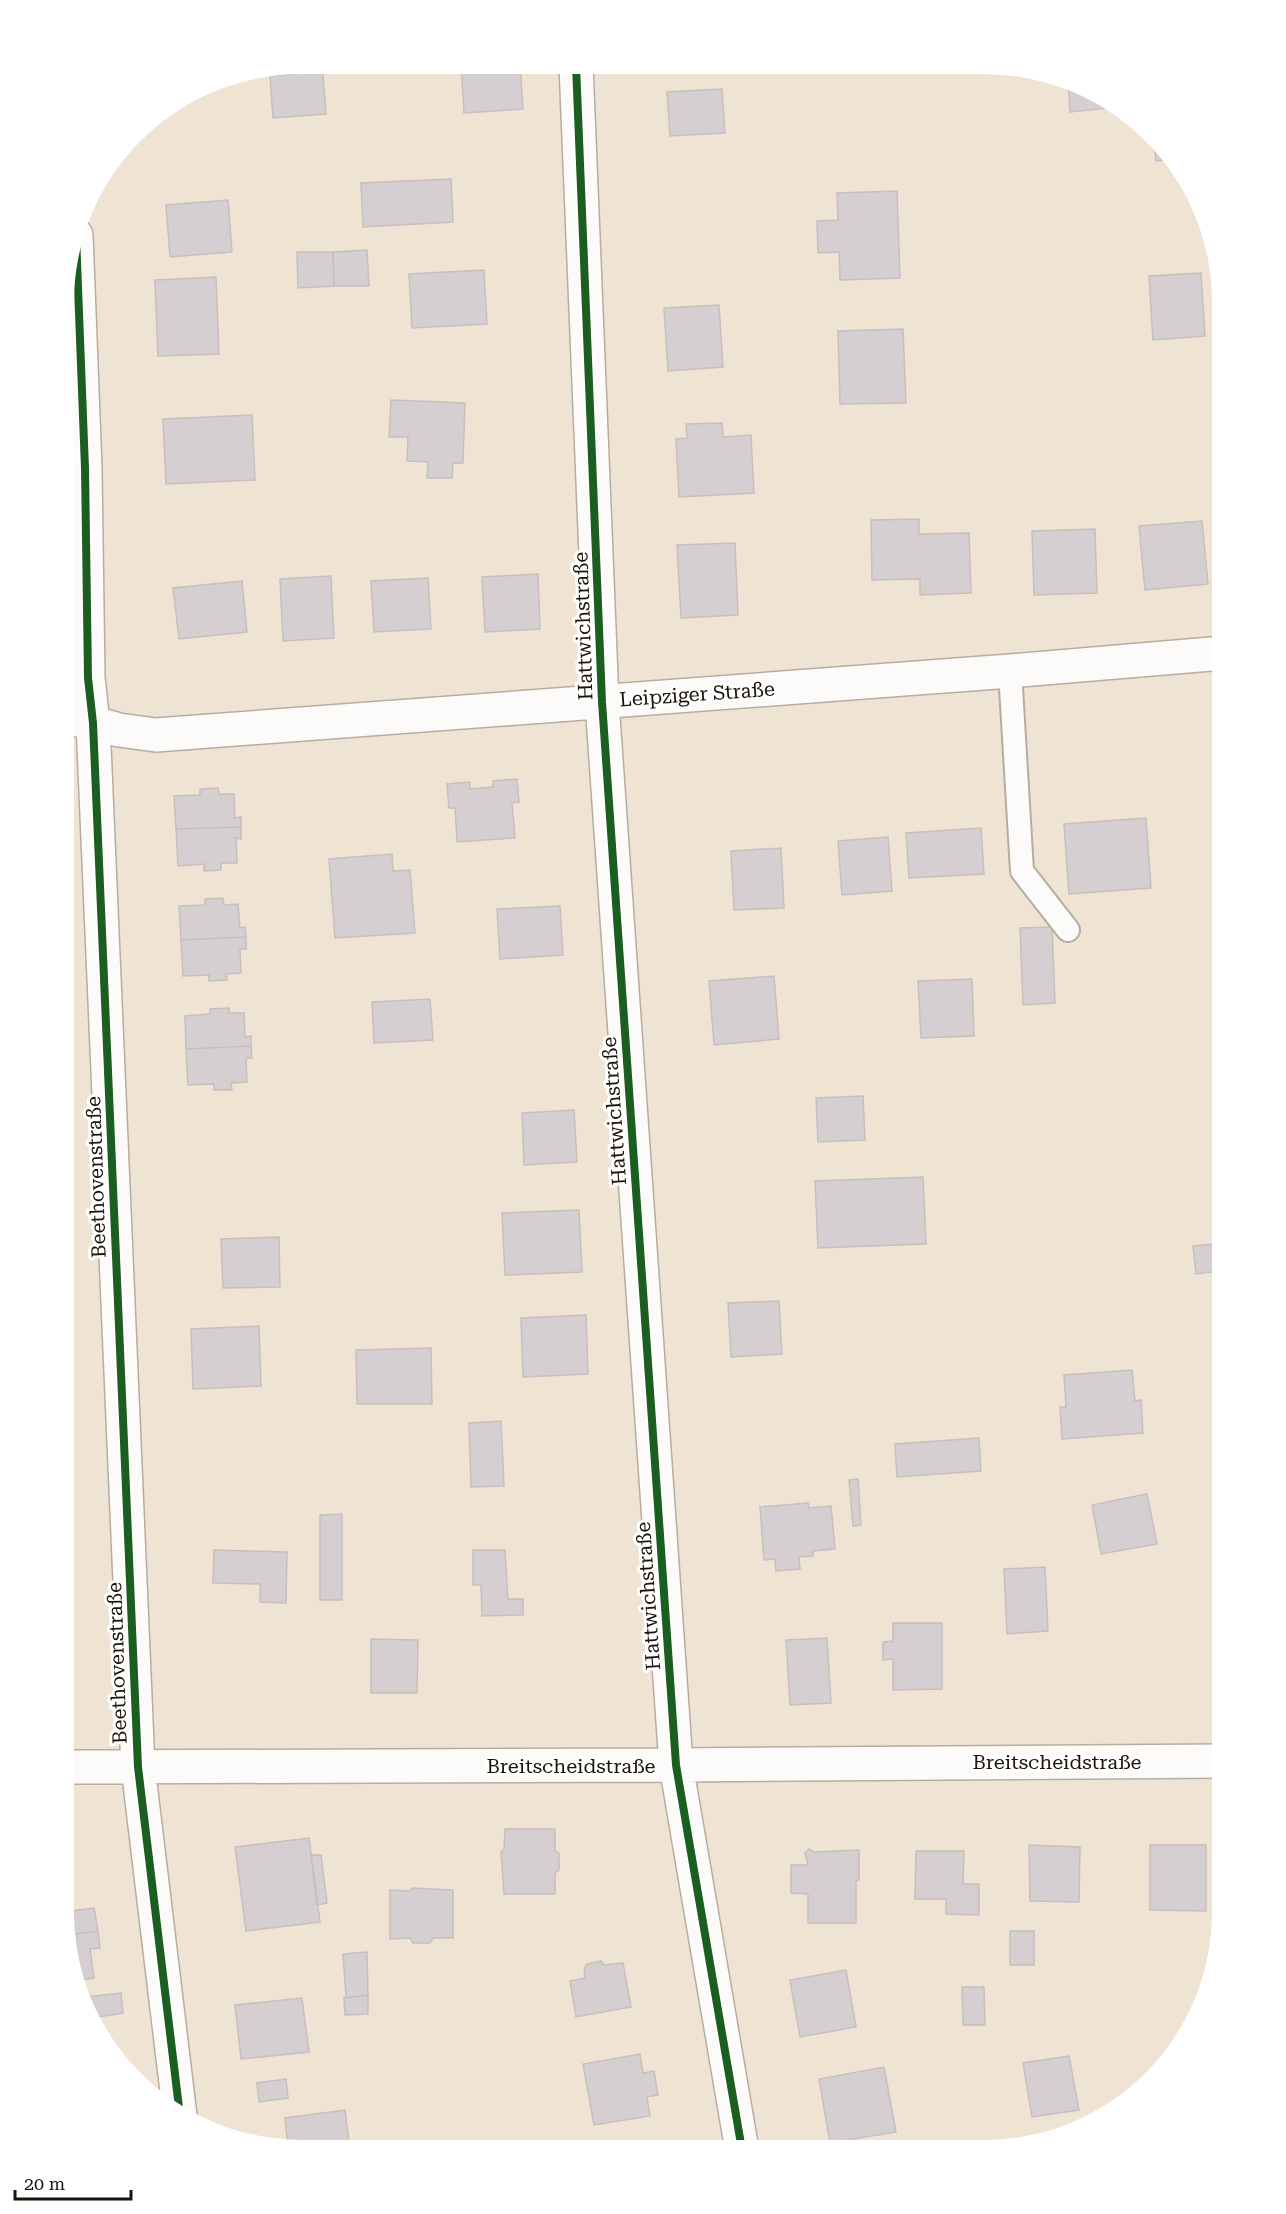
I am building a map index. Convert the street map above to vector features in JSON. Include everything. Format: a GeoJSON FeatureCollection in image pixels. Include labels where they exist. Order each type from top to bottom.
{"type":"FeatureCollection","features":[{"type":"Feature","properties":{"kind":"street","name":"Hattwichstraße"},"geometry":{"type":"LineString","coordinates":[[576,74],[602,702],[676,1766],[740,2140]]}},
{"type":"Feature","properties":{"kind":"street","name":"Beethovenstraße"},"geometry":{"type":"LineString","coordinates":[[77,262],[85,468],[87,678],[79,720],[138,1767],[179,2104]]}},
{"type":"Feature","properties":{"kind":"street","name":"Leipziger Straße"},"geometry":{"type":"LineString","coordinates":[[79,720],[118,730],[156,735],[1212,654]]}},
{"type":"Feature","properties":{"kind":"street","name":"Breitscheidstraße"},"geometry":{"type":"LineString","coordinates":[[74,1767],[676,1766],[1212,1761]]}},
{"type":"Feature","properties":{"kind":"lane"},"geometry":{"type":"LineString","coordinates":[[1010,671],[1022,871],[1068,930]]}},
{"type":"Feature","properties":{"kind":"building"},"geometry":{"type":"Polygon","coordinates":[[[323,74],[326,114],[273,118],[270,76],[323,74]]]}},
{"type":"Feature","properties":{"kind":"building"},"geometry":{"type":"Polygon","coordinates":[[[462,74],[521,74],[523,109],[464,113],[462,74]]]}},
{"type":"Feature","properties":{"kind":"building"},"geometry":{"type":"Polygon","coordinates":[[[722,89],[725,133],[670,136],[667,92],[722,89]]]}},
{"type":"Feature","properties":{"kind":"building"},"geometry":{"type":"Polygon","coordinates":[[[1069,90],[1106,108],[1070,112],[1069,90]]]}},
{"type":"Feature","properties":{"kind":"building"},"geometry":{"type":"Polygon","coordinates":[[[1155,150],[1163,160],[1156,161],[1155,150]]]}},
{"type":"Feature","properties":{"kind":"building"},"geometry":{"type":"Polygon","coordinates":[[[451,179],[453,222],[363,227],[361,183],[451,179]]]}},
{"type":"Feature","properties":{"kind":"building"},"geometry":{"type":"Polygon","coordinates":[[[897,191],[900,278],[840,280],[839,252],[818,253],[817,221],[838,220],[837,193],[897,191]]]}},
{"type":"Feature","properties":{"kind":"building"},"geometry":{"type":"Polygon","coordinates":[[[228,200],[232,252],[170,257],[166,205],[228,200]]]}},
{"type":"Feature","properties":{"kind":"building"},"geometry":{"type":"Polygon","coordinates":[[[367,250],[369,286],[334,286],[333,252],[367,250]]]}},
{"type":"Feature","properties":{"kind":"building"},"geometry":{"type":"Polygon","coordinates":[[[297,252],[333,252],[334,286],[298,288],[297,252]]]}},
{"type":"Feature","properties":{"kind":"building"},"geometry":{"type":"Polygon","coordinates":[[[484,270],[487,324],[412,328],[409,274],[484,270]]]}},
{"type":"Feature","properties":{"kind":"building"},"geometry":{"type":"Polygon","coordinates":[[[1201,273],[1205,336],[1153,340],[1149,276],[1201,273]]]}},
{"type":"Feature","properties":{"kind":"building"},"geometry":{"type":"Polygon","coordinates":[[[216,277],[219,354],[158,356],[155,280],[216,277]]]}},
{"type":"Feature","properties":{"kind":"building"},"geometry":{"type":"Polygon","coordinates":[[[719,305],[723,367],[668,371],[664,308],[719,305]]]}},
{"type":"Feature","properties":{"kind":"building"},"geometry":{"type":"Polygon","coordinates":[[[903,329],[906,403],[840,404],[838,331],[903,329]]]}},
{"type":"Feature","properties":{"kind":"building"},"geometry":{"type":"Polygon","coordinates":[[[391,400],[465,403],[463,463],[453,463],[452,478],[427,478],[428,462],[407,461],[408,437],[389,437],[391,400]]]}},
{"type":"Feature","properties":{"kind":"building"},"geometry":{"type":"Polygon","coordinates":[[[252,415],[255,480],[166,484],[163,419],[252,415]]]}},
{"type":"Feature","properties":{"kind":"building"},"geometry":{"type":"Polygon","coordinates":[[[722,423],[723,437],[751,435],[754,493],[679,497],[676,439],[687,438],[686,424],[722,423]]]}},
{"type":"Feature","properties":{"kind":"building"},"geometry":{"type":"Polygon","coordinates":[[[919,519],[919,534],[969,533],[971,593],[920,595],[920,579],[872,580],[871,520],[919,519]]]}},
{"type":"Feature","properties":{"kind":"building"},"geometry":{"type":"Polygon","coordinates":[[[1202,521],[1208,584],[1145,590],[1139,526],[1202,521]]]}},
{"type":"Feature","properties":{"kind":"building"},"geometry":{"type":"Polygon","coordinates":[[[1095,529],[1097,593],[1034,595],[1032,531],[1095,529]]]}},
{"type":"Feature","properties":{"kind":"building"},"geometry":{"type":"Polygon","coordinates":[[[735,543],[738,615],[681,618],[677,545],[735,543]]]}},
{"type":"Feature","properties":{"kind":"building"},"geometry":{"type":"Polygon","coordinates":[[[538,574],[540,629],[485,632],[482,577],[538,574]]]}},
{"type":"Feature","properties":{"kind":"building"},"geometry":{"type":"Polygon","coordinates":[[[331,576],[334,638],[283,641],[280,579],[331,576]]]}},
{"type":"Feature","properties":{"kind":"building"},"geometry":{"type":"Polygon","coordinates":[[[428,578],[431,629],[374,632],[371,581],[428,578]]]}},
{"type":"Feature","properties":{"kind":"building"},"geometry":{"type":"Polygon","coordinates":[[[242,581],[247,632],[179,639],[173,588],[242,581]]]}},
{"type":"Feature","properties":{"kind":"building"},"geometry":{"type":"Polygon","coordinates":[[[517,779],[519,802],[512,803],[515,838],[457,842],[455,808],[449,808],[447,784],[470,782],[470,789],[493,787],[493,781],[517,779]]]}},
{"type":"Feature","properties":{"kind":"building"},"geometry":{"type":"Polygon","coordinates":[[[218,788],[219,794],[234,794],[235,818],[241,817],[241,827],[176,829],[174,796],[200,795],[200,789],[218,788]]]}},
{"type":"Feature","properties":{"kind":"building"},"geometry":{"type":"Polygon","coordinates":[[[1146,818],[1151,888],[1069,894],[1064,824],[1146,818]]]}},
{"type":"Feature","properties":{"kind":"building"},"geometry":{"type":"Polygon","coordinates":[[[241,827],[241,839],[236,838],[237,863],[221,863],[221,870],[204,871],[204,864],[178,866],[176,829],[241,827]]]}},
{"type":"Feature","properties":{"kind":"building"},"geometry":{"type":"Polygon","coordinates":[[[981,828],[984,874],[909,878],[906,833],[981,828]]]}},
{"type":"Feature","properties":{"kind":"building"},"geometry":{"type":"Polygon","coordinates":[[[888,837],[892,891],[842,895],[838,841],[888,837]]]}},
{"type":"Feature","properties":{"kind":"building"},"geometry":{"type":"Polygon","coordinates":[[[781,848],[784,908],[734,910],[731,851],[781,848]]]}},
{"type":"Feature","properties":{"kind":"building"},"geometry":{"type":"Polygon","coordinates":[[[392,854],[393,871],[410,870],[415,933],[335,938],[329,859],[392,854]]]}},
{"type":"Feature","properties":{"kind":"building"},"geometry":{"type":"Polygon","coordinates":[[[223,898],[224,905],[238,904],[240,928],[245,927],[246,937],[181,940],[179,906],[205,905],[205,899],[223,898]]]}},
{"type":"Feature","properties":{"kind":"building"},"geometry":{"type":"Polygon","coordinates":[[[560,906],[563,955],[500,959],[497,909],[560,906]]]}},
{"type":"Feature","properties":{"kind":"building"},"geometry":{"type":"Polygon","coordinates":[[[1052,927],[1055,1003],[1023,1005],[1020,928],[1052,927]]]}},
{"type":"Feature","properties":{"kind":"building"},"geometry":{"type":"Polygon","coordinates":[[[246,937],[246,949],[240,949],[241,973],[226,974],[227,980],[209,981],[209,975],[183,976],[181,940],[246,937]]]}},
{"type":"Feature","properties":{"kind":"building"},"geometry":{"type":"Polygon","coordinates":[[[774,976],[779,1039],[714,1045],[709,981],[774,976]]]}},
{"type":"Feature","properties":{"kind":"building"},"geometry":{"type":"Polygon","coordinates":[[[972,979],[974,1036],[921,1038],[918,981],[972,979]]]}},
{"type":"Feature","properties":{"kind":"building"},"geometry":{"type":"Polygon","coordinates":[[[430,999],[433,1040],[374,1043],[372,1002],[430,999]]]}},
{"type":"Feature","properties":{"kind":"building"},"geometry":{"type":"Polygon","coordinates":[[[229,1008],[229,1013],[244,1013],[245,1037],[251,1036],[251,1046],[186,1049],[185,1016],[210,1014],[210,1009],[229,1008]]]}},
{"type":"Feature","properties":{"kind":"building"},"geometry":{"type":"Polygon","coordinates":[[[251,1046],[252,1058],[246,1058],[247,1082],[231,1083],[232,1090],[214,1090],[214,1084],[188,1085],[186,1049],[251,1046]]]}},
{"type":"Feature","properties":{"kind":"building"},"geometry":{"type":"Polygon","coordinates":[[[863,1096],[865,1140],[818,1142],[816,1098],[863,1096]]]}},
{"type":"Feature","properties":{"kind":"building"},"geometry":{"type":"Polygon","coordinates":[[[574,1110],[577,1162],[524,1165],[522,1113],[574,1110]]]}},
{"type":"Feature","properties":{"kind":"building"},"geometry":{"type":"Polygon","coordinates":[[[923,1177],[926,1244],[818,1248],[815,1181],[923,1177]]]}},
{"type":"Feature","properties":{"kind":"building"},"geometry":{"type":"Polygon","coordinates":[[[579,1210],[582,1272],[505,1275],[502,1213],[579,1210]]]}},
{"type":"Feature","properties":{"kind":"building"},"geometry":{"type":"Polygon","coordinates":[[[279,1237],[280,1287],[223,1288],[221,1239],[279,1237]]]}},
{"type":"Feature","properties":{"kind":"building"},"geometry":{"type":"Polygon","coordinates":[[[1212,1244],[1212,1272],[1196,1274],[1193,1246],[1212,1244]]]}},
{"type":"Feature","properties":{"kind":"building"},"geometry":{"type":"Polygon","coordinates":[[[779,1301],[782,1354],[731,1357],[728,1303],[779,1301]]]}},
{"type":"Feature","properties":{"kind":"building"},"geometry":{"type":"Polygon","coordinates":[[[586,1315],[588,1374],[523,1377],[521,1318],[586,1315]]]}},
{"type":"Feature","properties":{"kind":"building"},"geometry":{"type":"Polygon","coordinates":[[[259,1326],[261,1386],[193,1389],[191,1329],[259,1326]]]}},
{"type":"Feature","properties":{"kind":"building"},"geometry":{"type":"Polygon","coordinates":[[[431,1348],[432,1404],[357,1404],[356,1350],[431,1348]]]}},
{"type":"Feature","properties":{"kind":"building"},"geometry":{"type":"Polygon","coordinates":[[[1132,1370],[1135,1401],[1141,1400],[1143,1433],[1062,1439],[1060,1407],[1066,1407],[1064,1375],[1132,1370]]]}},
{"type":"Feature","properties":{"kind":"building"},"geometry":{"type":"Polygon","coordinates":[[[501,1421],[504,1486],[471,1487],[469,1423],[501,1421]]]}},
{"type":"Feature","properties":{"kind":"building"},"geometry":{"type":"Polygon","coordinates":[[[979,1438],[981,1471],[897,1477],[895,1444],[979,1438]]]}},
{"type":"Feature","properties":{"kind":"building"},"geometry":{"type":"Polygon","coordinates":[[[858,1479],[861,1525],[853,1526],[849,1480],[858,1479]]]}},
{"type":"Feature","properties":{"kind":"building"},"geometry":{"type":"Polygon","coordinates":[[[1147,1494],[1157,1544],[1101,1554],[1092,1505],[1147,1494]]]}},
{"type":"Feature","properties":{"kind":"building"},"geometry":{"type":"Polygon","coordinates":[[[808,1503],[809,1508],[831,1506],[835,1549],[813,1551],[813,1556],[799,1557],[800,1569],[776,1571],[775,1559],[764,1560],[760,1507],[808,1503]]]}},
{"type":"Feature","properties":{"kind":"building"},"geometry":{"type":"Polygon","coordinates":[[[342,1514],[342,1600],[320,1600],[320,1515],[342,1514]]]}},
{"type":"Feature","properties":{"kind":"building"},"geometry":{"type":"Polygon","coordinates":[[[214,1550],[287,1552],[286,1603],[260,1602],[260,1584],[213,1583],[214,1550]]]}},
{"type":"Feature","properties":{"kind":"building"},"geometry":{"type":"Polygon","coordinates":[[[473,1550],[505,1550],[508,1599],[523,1599],[523,1615],[482,1616],[481,1585],[473,1585],[473,1550]]]}},
{"type":"Feature","properties":{"kind":"building"},"geometry":{"type":"Polygon","coordinates":[[[1045,1567],[1048,1631],[1007,1634],[1004,1569],[1045,1567]]]}},
{"type":"Feature","properties":{"kind":"building"},"geometry":{"type":"Polygon","coordinates":[[[893,1623],[942,1623],[942,1689],[893,1690],[893,1659],[883,1660],[883,1642],[893,1641],[893,1623]]]}},
{"type":"Feature","properties":{"kind":"building"},"geometry":{"type":"Polygon","coordinates":[[[827,1638],[831,1703],[790,1705],[786,1640],[827,1638]]]}},
{"type":"Feature","properties":{"kind":"building"},"geometry":{"type":"Polygon","coordinates":[[[371,1639],[418,1640],[417,1693],[371,1693],[371,1639]]]}},
{"type":"Feature","properties":{"kind":"building"},"geometry":{"type":"Polygon","coordinates":[[[505,1829],[555,1829],[555,1851],[559,1853],[559,1870],[555,1873],[555,1894],[504,1894],[501,1852],[504,1849],[505,1829]]]}},
{"type":"Feature","properties":{"kind":"building"},"geometry":{"type":"Polygon","coordinates":[[[309,1838],[320,1922],[246,1931],[235,1847],[309,1838]]]}},
{"type":"Feature","properties":{"kind":"building"},"geometry":{"type":"Polygon","coordinates":[[[1029,1845],[1080,1847],[1079,1902],[1030,1901],[1029,1845]]]}},
{"type":"Feature","properties":{"kind":"building"},"geometry":{"type":"Polygon","coordinates":[[[1150,1845],[1206,1845],[1206,1911],[1150,1910],[1150,1845]]]}},
{"type":"Feature","properties":{"kind":"building"},"geometry":{"type":"Polygon","coordinates":[[[809,1849],[814,1852],[859,1850],[856,1923],[808,1923],[808,1894],[791,1893],[791,1865],[808,1865],[805,1853],[809,1849]]]}},
{"type":"Feature","properties":{"kind":"building"},"geometry":{"type":"Polygon","coordinates":[[[916,1851],[964,1851],[963,1884],[979,1884],[979,1915],[946,1914],[946,1899],[915,1899],[916,1851]]]}},
{"type":"Feature","properties":{"kind":"building"},"geometry":{"type":"Polygon","coordinates":[[[311,1855],[321,1855],[327,1903],[317,1905],[311,1855]]]}},
{"type":"Feature","properties":{"kind":"building"},"geometry":{"type":"Polygon","coordinates":[[[412,1888],[453,1890],[453,1938],[433,1938],[430,1943],[413,1943],[410,1938],[390,1939],[390,1890],[410,1891],[412,1888]]]}},
{"type":"Feature","properties":{"kind":"building"},"geometry":{"type":"Polygon","coordinates":[[[94,1908],[98,1931],[74,1934],[74,1911],[94,1908]]]}},
{"type":"Feature","properties":{"kind":"building"},"geometry":{"type":"Polygon","coordinates":[[[98,1931],[100,1948],[90,1949],[94,1978],[84,1980],[74,1934],[98,1931]]]}},
{"type":"Feature","properties":{"kind":"building"},"geometry":{"type":"Polygon","coordinates":[[[1010,1931],[1034,1931],[1034,1965],[1010,1965],[1010,1931]]]}},
{"type":"Feature","properties":{"kind":"building"},"geometry":{"type":"Polygon","coordinates":[[[367,1952],[368,1995],[346,1998],[343,1954],[367,1952]]]}},
{"type":"Feature","properties":{"kind":"building"},"geometry":{"type":"Polygon","coordinates":[[[601,1961],[604,1965],[623,1963],[631,2007],[576,2017],[570,1981],[585,1978],[584,1970],[587,1964],[601,1961]]]}},
{"type":"Feature","properties":{"kind":"building"},"geometry":{"type":"Polygon","coordinates":[[[846,1970],[856,2027],[800,2037],[790,1980],[846,1970]]]}},
{"type":"Feature","properties":{"kind":"building"},"geometry":{"type":"Polygon","coordinates":[[[962,1987],[984,1987],[985,2025],[963,2025],[962,1987]]]}},
{"type":"Feature","properties":{"kind":"building"},"geometry":{"type":"Polygon","coordinates":[[[121,1993],[123,2013],[99,2017],[90,1997],[121,1993]]]}},
{"type":"Feature","properties":{"kind":"building"},"geometry":{"type":"Polygon","coordinates":[[[368,1995],[368,2014],[345,2015],[344,1998],[368,1995]]]}},
{"type":"Feature","properties":{"kind":"building"},"geometry":{"type":"Polygon","coordinates":[[[302,1998],[309,2052],[241,2059],[235,2005],[302,1998]]]}},
{"type":"Feature","properties":{"kind":"building"},"geometry":{"type":"Polygon","coordinates":[[[640,2054],[643,2073],[654,2071],[658,2095],[647,2097],[650,2116],[594,2125],[583,2064],[640,2054]]]}},
{"type":"Feature","properties":{"kind":"building"},"geometry":{"type":"Polygon","coordinates":[[[1069,2056],[1079,2110],[1032,2117],[1023,2063],[1069,2056]]]}},
{"type":"Feature","properties":{"kind":"building"},"geometry":{"type":"Polygon","coordinates":[[[884,2067],[896,2132],[848,2140],[829,2140],[819,2079],[884,2067]]]}},
{"type":"Feature","properties":{"kind":"building"},"geometry":{"type":"Polygon","coordinates":[[[286,2079],[288,2098],[259,2102],[257,2083],[286,2079]]]}},
{"type":"Feature","properties":{"kind":"building"},"geometry":{"type":"Polygon","coordinates":[[[345,2110],[349,2140],[287,2140],[285,2118],[345,2110]]]}},
{"type":"Feature","properties":{"kind":"cycle path"},"geometry":{"type":"LineString","coordinates":[[576,74],[602,702],[676,1765],[740,2140]]}},
{"type":"Feature","properties":{"kind":"cycle path"},"geometry":{"type":"LineString","coordinates":[[77,262],[85,468],[88,678],[93,723],[138,1767],[179,2104]]}}]}
